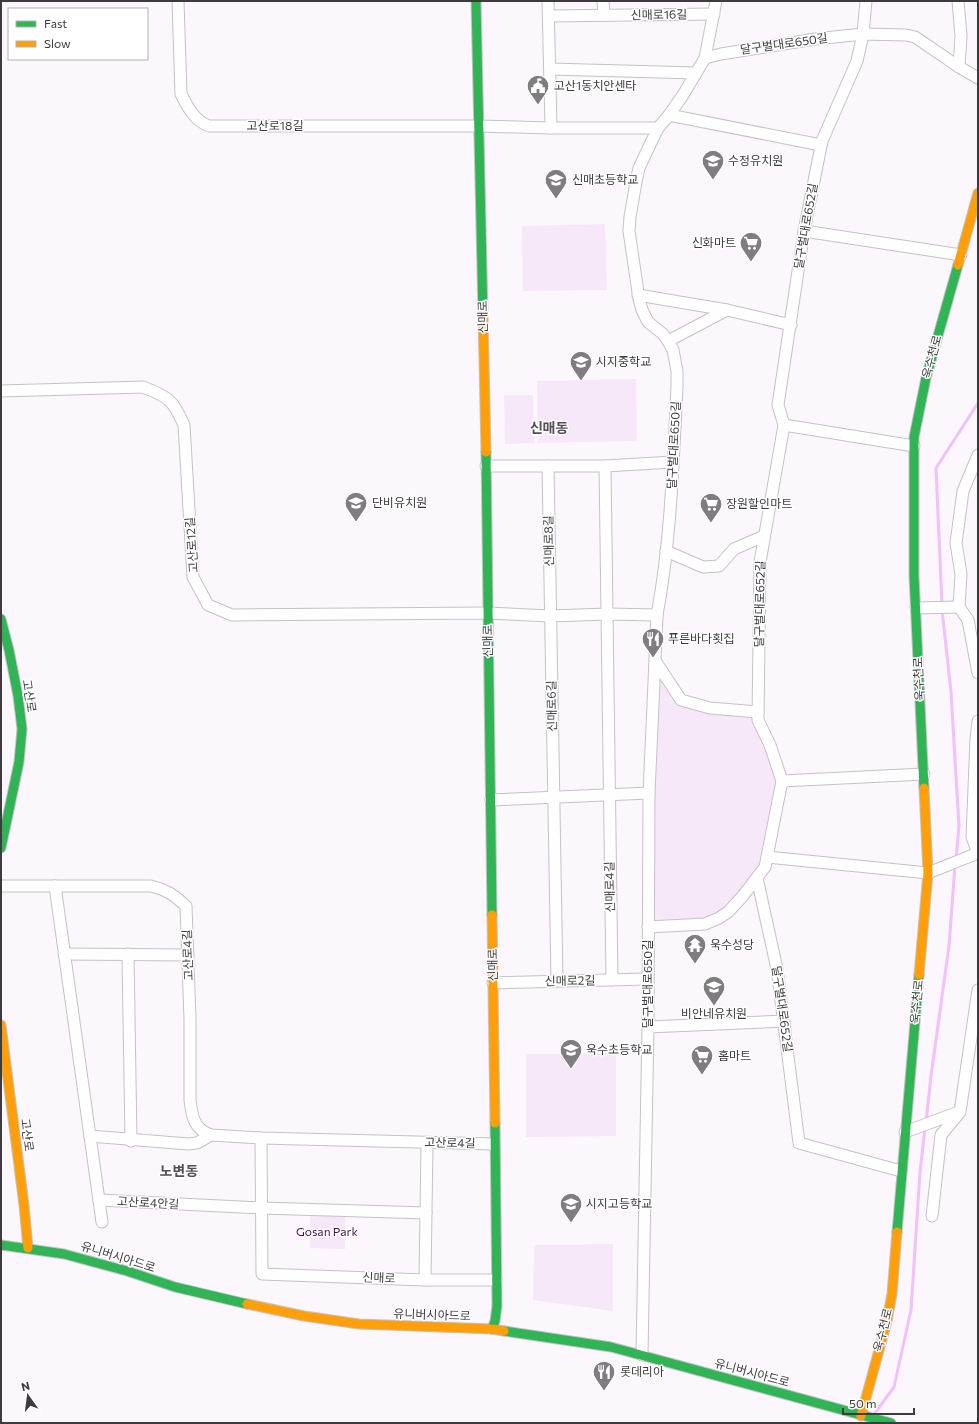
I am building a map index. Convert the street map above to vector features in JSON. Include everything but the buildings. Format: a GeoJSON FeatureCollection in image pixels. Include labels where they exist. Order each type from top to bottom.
{"type":"FeatureCollection","features":[{"type":"Feature","properties":{"kind":"main road","name":"신매로"},"geometry":{"type":"LineString","coordinates":[[476,1],[488,546],[497,1306],[495,1321],[492,1329]]}},
{"type":"Feature","properties":{"kind":"main road","name":"욱수천로"},"geometry":{"type":"LineString","coordinates":[[861,1416],[887,1321],[892,1294],[928,873],[914,576],[914,437],[926,378],[978,193]]}},
{"type":"Feature","properties":{"kind":"main road","name":"고산로"},"geometry":{"type":"LineString","coordinates":[[1,619],[18,696],[22,729],[19,762],[1,848]]}},
{"type":"Feature","properties":{"kind":"main road","name":"고산로"},"geometry":{"type":"LineString","coordinates":[[1,1025],[28,1248]]}},
{"type":"Feature","properties":{"kind":"main road","name":"유니버시아드로"},"geometry":{"type":"LineString","coordinates":[[1,1245],[64,1254],[127,1271],[175,1287],[304,1316],[359,1324],[492,1329],[612,1347],[861,1416],[888,1422]]}},
{"type":"Feature","properties":{"kind":"street","name":"고산로18길"},"geometry":{"type":"LineString","coordinates":[[178,1],[181,94],[188,108],[201,123],[209,126],[478,126]]}},
{"type":"Feature","properties":{"kind":"street"},"geometry":{"type":"LineString","coordinates":[[548,1],[551,128]]}},
{"type":"Feature","properties":{"kind":"street"},"geometry":{"type":"LineString","coordinates":[[603,1],[604,16]]}},
{"type":"Feature","properties":{"kind":"street","name":"달구벌대로650길"},"geometry":{"type":"LineString","coordinates":[[642,1355],[648,1027],[647,979],[649,793],[657,615],[669,518],[677,371],[672,350],[668,341],[663,334],[648,322],[642,310],[638,294],[629,231],[639,168],[658,128],[669,116],[705,58],[716,1]]}},
{"type":"Feature","properties":{"kind":"street","name":"달구벌대로652길"},"geometry":{"type":"LineString","coordinates":[[648,927],[705,924],[719,918],[728,912],[742,897],[765,867],[782,781],[770,745],[758,720],[760,562],[784,425],[778,405],[804,231],[821,145],[857,60],[863,34],[866,1]]}},
{"type":"Feature","properties":{"kind":"street"},"geometry":{"type":"LineString","coordinates":[[958,1],[961,36],[959,67]]}},
{"type":"Feature","properties":{"kind":"street","name":"신매로16길"},"geometry":{"type":"LineString","coordinates":[[549,16],[714,14]]}},
{"type":"Feature","properties":{"kind":"street"},"geometry":{"type":"LineString","coordinates":[[863,34],[906,35],[915,37],[978,78]]}},
{"type":"Feature","properties":{"kind":"street","name":"달구벌대로650길"},"geometry":{"type":"LineString","coordinates":[[705,58],[815,38],[863,34]]}},
{"type":"Feature","properties":{"kind":"street"},"geometry":{"type":"LineString","coordinates":[[550,69],[696,73]]}},
{"type":"Feature","properties":{"kind":"street"},"geometry":{"type":"LineString","coordinates":[[669,116],[821,145]]}},
{"type":"Feature","properties":{"kind":"street"},"geometry":{"type":"LineString","coordinates":[[478,126],[658,128]]}},
{"type":"Feature","properties":{"kind":"street"},"geometry":{"type":"LineString","coordinates":[[804,231],[961,255]]}},
{"type":"Feature","properties":{"kind":"street"},"geometry":{"type":"LineString","coordinates":[[638,294],[727,310],[791,325]]}},
{"type":"Feature","properties":{"kind":"street"},"geometry":{"type":"LineString","coordinates":[[668,341],[727,310]]}},
{"type":"Feature","properties":{"kind":"street","name":"고산로12길"},"geometry":{"type":"LineString","coordinates":[[1,391],[143,387],[162,394],[175,406],[184,425],[193,577],[208,605],[214,608],[232,615],[488,613]]}},
{"type":"Feature","properties":{"kind":"street"},"geometry":{"type":"LineString","coordinates":[[784,425],[914,446]]}},
{"type":"Feature","properties":{"kind":"street"},"geometry":{"type":"LineString","coordinates":[[978,455],[963,491],[956,543],[961,574],[959,607],[968,620],[978,673]]}},
{"type":"Feature","properties":{"kind":"street"},"geometry":{"type":"LineString","coordinates":[[486,466],[605,466],[673,462]]}},
{"type":"Feature","properties":{"kind":"street","name":"신매로8길"},"geometry":{"type":"LineString","coordinates":[[548,466],[550,616]]}},
{"type":"Feature","properties":{"kind":"street"},"geometry":{"type":"LineString","coordinates":[[605,466],[608,614],[609,795]]}},
{"type":"Feature","properties":{"kind":"street"},"geometry":{"type":"LineString","coordinates":[[666,551],[703,567],[719,566],[734,549],[764,536]]}},
{"type":"Feature","properties":{"kind":"street"},"geometry":{"type":"LineString","coordinates":[[916,608],[959,607]]}},
{"type":"Feature","properties":{"kind":"street"},"geometry":{"type":"LineString","coordinates":[[488,613],[550,616],[608,614],[657,615]]}},
{"type":"Feature","properties":{"kind":"street","name":"신매로6길"},"geometry":{"type":"LineString","coordinates":[[550,616],[554,797]]}},
{"type":"Feature","properties":{"kind":"street"},"geometry":{"type":"LineString","coordinates":[[656,662],[681,700],[710,708],[758,712]]}},
{"type":"Feature","properties":{"kind":"street"},"geometry":{"type":"LineString","coordinates":[[767,857],[928,873],[978,853],[972,837],[978,721]]}},
{"type":"Feature","properties":{"kind":"street"},"geometry":{"type":"LineString","coordinates":[[782,781],[924,774]]}},
{"type":"Feature","properties":{"kind":"street"},"geometry":{"type":"LineString","coordinates":[[491,800],[649,793]]}},
{"type":"Feature","properties":{"kind":"street","name":"신매로4길"},"geometry":{"type":"LineString","coordinates":[[609,795],[612,980]]}},
{"type":"Feature","properties":{"kind":"street"},"geometry":{"type":"LineString","coordinates":[[554,797],[557,981]]}},
{"type":"Feature","properties":{"kind":"street","name":"달구벌대로652길"},"geometry":{"type":"LineString","coordinates":[[757,878],[778,969],[799,1143],[902,1171]]}},
{"type":"Feature","properties":{"kind":"street","name":"고산로4길"},"geometry":{"type":"LineString","coordinates":[[1,886],[151,886],[165,890],[175,896],[186,906],[190,1019],[190,1100],[192,1112],[198,1128],[203,1132],[211,1135],[261,1138],[494,1144]]}},
{"type":"Feature","properties":{"kind":"street"},"geometry":{"type":"LineString","coordinates":[[55,886],[102,1222]]}},
{"type":"Feature","properties":{"kind":"street"},"geometry":{"type":"LineString","coordinates":[[64,954],[188,955]]}},
{"type":"Feature","properties":{"kind":"street"},"geometry":{"type":"LineString","coordinates":[[128,954],[131,1140]]}},
{"type":"Feature","properties":{"kind":"street","name":"신매로2길"},"geometry":{"type":"LineString","coordinates":[[493,983],[647,979]]}},
{"type":"Feature","properties":{"kind":"street"},"geometry":{"type":"LineString","coordinates":[[932,1216],[941,1135],[960,1112],[978,990]]}},
{"type":"Feature","properties":{"kind":"street"},"geometry":{"type":"LineString","coordinates":[[648,1027],[784,1022]]}},
{"type":"Feature","properties":{"kind":"street"},"geometry":{"type":"LineString","coordinates":[[905,1132],[960,1112]]}},
{"type":"Feature","properties":{"kind":"street"},"geometry":{"type":"LineString","coordinates":[[90,1136],[188,1144],[198,1143],[211,1135]]}},
{"type":"Feature","properties":{"kind":"street"},"geometry":{"type":"LineString","coordinates":[[261,1138],[262,1208]]}},
{"type":"Feature","properties":{"kind":"street"},"geometry":{"type":"LineString","coordinates":[[425,1280],[427,1143]]}},
{"type":"Feature","properties":{"kind":"street","name":"고산로4안길"},"geometry":{"type":"LineString","coordinates":[[98,1200],[262,1208],[426,1213]]}},
{"type":"Feature","properties":{"kind":"street","name":"신매로"},"geometry":{"type":"LineString","coordinates":[[262,1208],[262,1274],[425,1280],[496,1280]]}},
{"type":"Feature","properties":{"kind":"green space"},"geometry":{"type":"Polygon","coordinates":[[[605,224],[607,290],[523,291],[522,226],[605,224]]]}},
{"type":"Feature","properties":{"kind":"green space"},"geometry":{"type":"Polygon","coordinates":[[[636,379],[637,441],[538,443],[537,381],[636,379]]]}},
{"type":"Feature","properties":{"kind":"green space"},"geometry":{"type":"Polygon","coordinates":[[[504,395],[533,395],[534,443],[505,444],[504,395]]]}},
{"type":"Feature","properties":{"kind":"green space"},"geometry":{"type":"Polygon","coordinates":[[[655,669],[681,700],[754,712],[782,781],[765,867],[719,918],[648,927],[655,669]]]}},
{"type":"Feature","properties":{"kind":"green space"},"geometry":{"type":"Polygon","coordinates":[[[616,1053],[616,1136],[526,1137],[526,1054],[616,1053]]]}},
{"type":"Feature","properties":{"kind":"green space","name":"Gosan Park"},"geometry":{"type":"Polygon","coordinates":[[[310,1216],[345,1216],[345,1249],[310,1248],[310,1216]]]}},
{"type":"Feature","properties":{"kind":"green space"},"geometry":{"type":"Polygon","coordinates":[[[613,1244],[613,1311],[533,1300],[534,1245],[613,1244]]]}},
{"type":"Feature","properties":{"kind":"waterway"},"geometry":{"type":"LineString","coordinates":[[942,605],[936,468],[978,403]]}},
{"type":"Feature","properties":{"kind":"waterway"},"geometry":{"type":"LineString","coordinates":[[942,610],[951,692],[959,826],[956,860]]}},
{"type":"Feature","properties":{"kind":"waterway"},"geometry":{"type":"LineString","coordinates":[[926,1122],[949,946],[955,865]]}},
{"type":"Feature","properties":{"kind":"waterway"},"geometry":{"type":"LineString","coordinates":[[875,1413],[894,1387],[911,1310],[920,1172],[925,1128]]}},
{"type":"Feature","properties":{"kind":"traffic: fast"},"geometry":{"type":"LineString","coordinates":[[476,1],[483,315]]}},
{"type":"Feature","properties":{"kind":"traffic: fast"},"geometry":{"type":"LineString","coordinates":[[924,788],[914,576],[914,437],[926,378],[958,265]]}},
{"type":"Feature","properties":{"kind":"traffic: fast"},"geometry":{"type":"LineString","coordinates":[[486,452],[492,915]]}},
{"type":"Feature","properties":{"kind":"traffic: fast"},"geometry":{"type":"LineString","coordinates":[[1,619],[18,696],[22,729],[19,762],[1,848]]}},
{"type":"Feature","properties":{"kind":"traffic: fast"},"geometry":{"type":"LineString","coordinates":[[897,1232],[919,975]]}},
{"type":"Feature","properties":{"kind":"traffic: fast"},"geometry":{"type":"LineString","coordinates":[[492,1329],[495,1321],[497,1306],[495,1123]]}},
{"type":"Feature","properties":{"kind":"traffic: fast"},"geometry":{"type":"LineString","coordinates":[[1,1245],[64,1254],[127,1271],[175,1287],[247,1304]]}},
{"type":"Feature","properties":{"kind":"traffic: fast"},"geometry":{"type":"LineString","coordinates":[[504,1331],[611,1347],[891,1423]]}},
{"type":"Feature","properties":{"kind":"traffic: slow"},"geometry":{"type":"LineString","coordinates":[[958,265],[978,193]]}},
{"type":"Feature","properties":{"kind":"traffic: slow"},"geometry":{"type":"LineString","coordinates":[[483,315],[486,452]]}},
{"type":"Feature","properties":{"kind":"traffic: slow"},"geometry":{"type":"LineString","coordinates":[[919,975],[928,873],[924,788]]}},
{"type":"Feature","properties":{"kind":"traffic: slow"},"geometry":{"type":"LineString","coordinates":[[492,915],[495,1123]]}},
{"type":"Feature","properties":{"kind":"traffic: slow"},"geometry":{"type":"LineString","coordinates":[[1,1025],[28,1248]]}},
{"type":"Feature","properties":{"kind":"traffic: slow"},"geometry":{"type":"LineString","coordinates":[[861,1416],[887,1321],[892,1294],[897,1232]]}},
{"type":"Feature","properties":{"kind":"traffic: slow"},"geometry":{"type":"LineString","coordinates":[[247,1304],[304,1316],[359,1324],[492,1329],[504,1331]]}},
{"type":"Feature","properties":{"kind":"place","name":"고산1동치안센타"},"geometry":{"type":"Point","coordinates":[538,106]}},
{"type":"Feature","properties":{"kind":"place","name":"수정유치원"},"geometry":{"type":"Point","coordinates":[713,180]}},
{"type":"Feature","properties":{"kind":"place","name":"신매초등학교"},"geometry":{"type":"Point","coordinates":[556,200]}},
{"type":"Feature","properties":{"kind":"place","name":"신화마트"},"geometry":{"type":"Point","coordinates":[751,262]}},
{"type":"Feature","properties":{"kind":"place","name":"시지중학교"},"geometry":{"type":"Point","coordinates":[581,382]}},
{"type":"Feature","properties":{"kind":"place","name":"단비유치원"},"geometry":{"type":"Point","coordinates":[356,522]}},
{"type":"Feature","properties":{"kind":"place","name":"장원할인마트"},"geometry":{"type":"Point","coordinates":[711,524]}},
{"type":"Feature","properties":{"kind":"place","name":"푸른바다횟집"},"geometry":{"type":"Point","coordinates":[653,658]}},
{"type":"Feature","properties":{"kind":"place","name":"욱수성당"},"geometry":{"type":"Point","coordinates":[695,964]}},
{"type":"Feature","properties":{"kind":"place","name":"비안네유치원"},"geometry":{"type":"Point","coordinates":[714,1006]}},
{"type":"Feature","properties":{"kind":"place","name":"욱수초등학교"},"geometry":{"type":"Point","coordinates":[571,1070]}},
{"type":"Feature","properties":{"kind":"place","name":"홈마트"},"geometry":{"type":"Point","coordinates":[702,1076]}},
{"type":"Feature","properties":{"kind":"place","name":"시지고등학교"},"geometry":{"type":"Point","coordinates":[571,1224]}},
{"type":"Feature","properties":{"kind":"place","name":"롯데리아"},"geometry":{"type":"Point","coordinates":[604,1392]}},
{"type":"Feature","properties":{"kind":"district","name":"신매동"},"geometry":{"type":"Point","coordinates":[549,428]}},
{"type":"Feature","properties":{"kind":"district","name":"노변동"},"geometry":{"type":"Point","coordinates":[179,1171]}}]}
